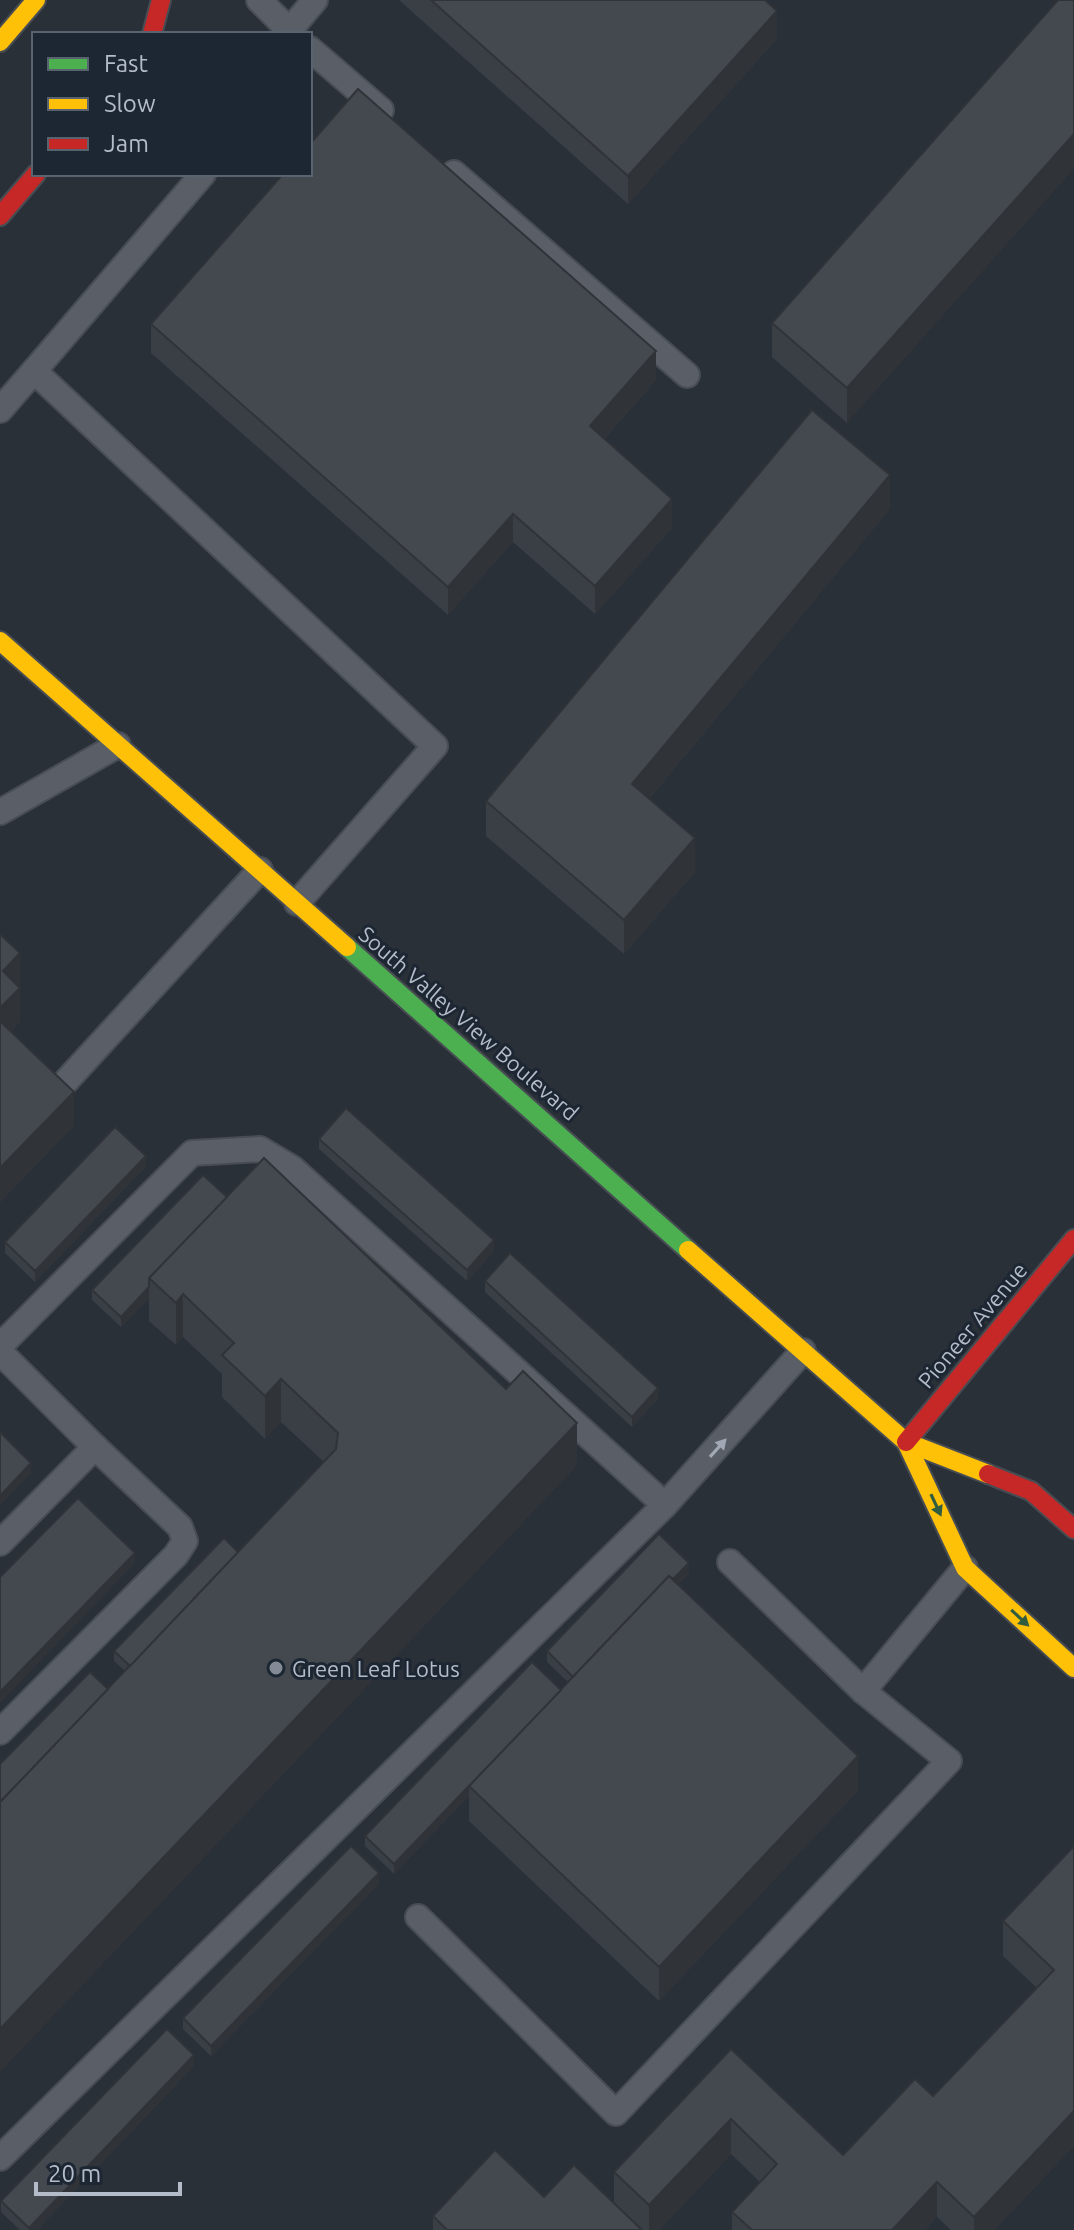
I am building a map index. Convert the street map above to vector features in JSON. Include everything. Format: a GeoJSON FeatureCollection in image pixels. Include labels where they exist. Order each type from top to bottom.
{"type":"FeatureCollection","features":[{"type":"Feature","properties":{"kind":"main road"},"geometry":{"type":"LineString","coordinates":[[0,42],[36,0]]}},
{"type":"Feature","properties":{"kind":"main road"},"geometry":{"type":"LineString","coordinates":[[153,32],[161,0]]}},
{"type":"Feature","properties":{"kind":"main road"},"geometry":{"type":"LineString","coordinates":[[0,216],[34,176]]}},
{"type":"Feature","properties":{"kind":"main road","name":"South Valley View Boulevard"},"geometry":{"type":"LineString","coordinates":[[0,641],[906,1442],[1031,1491],[1074,1529]]}},
{"type":"Feature","properties":{"kind":"main road","name":"Pioneer Avenue"},"geometry":{"type":"LineString","coordinates":[[906,1442],[1074,1239]]}},
{"type":"Feature","properties":{"kind":"main road","name":"South Valley View Boulevard"},"geometry":{"type":"LineString","coordinates":[[906,1442],[965,1568],[1074,1668]]}},
{"type":"Feature","properties":{"kind":"lane"},"geometry":{"type":"LineString","coordinates":[[259,0],[291,32],[315,0]]}},
{"type":"Feature","properties":{"kind":"lane"},"geometry":{"type":"LineString","coordinates":[[312,51],[404,131]]}},
{"type":"Feature","properties":{"kind":"lane"},"geometry":{"type":"LineString","coordinates":[[440,161],[687,375]]}},
{"type":"Feature","properties":{"kind":"lane"},"geometry":{"type":"LineString","coordinates":[[0,410],[201,176]]}},
{"type":"Feature","properties":{"kind":"lane"},"geometry":{"type":"LineString","coordinates":[[34,371],[435,746],[297,903]]}},
{"type":"Feature","properties":{"kind":"lane"},"geometry":{"type":"LineString","coordinates":[[0,812],[118,745]]}},
{"type":"Feature","properties":{"kind":"lane"},"geometry":{"type":"LineString","coordinates":[[47,1102],[260,870]]}},
{"type":"Feature","properties":{"kind":"lane"},"geometry":{"type":"LineString","coordinates":[[0,1732],[176,1555],[185,1541],[180,1527],[95,1447],[0,1349],[192,1153],[260,1149],[292,1168],[665,1505]]}},
{"type":"Feature","properties":{"kind":"lane"},"geometry":{"type":"LineString","coordinates":[[0,2158],[665,1505],[803,1351]]}},
{"type":"Feature","properties":{"kind":"lane"},"geometry":{"type":"LineString","coordinates":[[0,1543],[95,1447]]}},
{"type":"Feature","properties":{"kind":"lane"},"geometry":{"type":"LineString","coordinates":[[418,1917],[616,2113],[949,1761],[863,1691],[730,1562]]}},
{"type":"Feature","properties":{"kind":"lane"},"geometry":{"type":"LineString","coordinates":[[863,1691],[965,1568]]}},
{"type":"Feature","properties":{"kind":"building"},"geometry":{"type":"Polygon","coordinates":[[[431,0],[765,0],[777,11],[628,176],[431,0]]]}},
{"type":"Feature","properties":{"kind":"building"},"geometry":{"type":"Polygon","coordinates":[[[1058,0],[1074,0],[1074,134],[847,388],[772,323],[1058,0]]]}},
{"type":"Feature","properties":{"kind":"building"},"geometry":{"type":"Polygon","coordinates":[[[358,89],[656,351],[590,426],[672,499],[595,586],[513,514],[448,587],[151,324],[281,176],[312,176],[312,142],[358,89]]]}},
{"type":"Feature","properties":{"kind":"building"},"geometry":{"type":"Polygon","coordinates":[[[812,410],[890,475],[632,784],[695,838],[624,920],[486,801],[812,410]]]}},
{"type":"Feature","properties":{"kind":"building"},"geometry":{"type":"Polygon","coordinates":[[[0,934],[20,953],[3,971],[20,988],[0,1008],[0,934]]]}},
{"type":"Feature","properties":{"kind":"building"},"geometry":{"type":"Polygon","coordinates":[[[0,1021],[74,1092],[0,1168],[0,1021]]]}},
{"type":"Feature","properties":{"kind":"building"},"geometry":{"type":"Polygon","coordinates":[[[346,1108],[494,1240],[467,1270],[319,1139],[346,1108]]]}},
{"type":"Feature","properties":{"kind":"building"},"geometry":{"type":"Polygon","coordinates":[[[115,1127],[146,1156],[35,1271],[5,1242],[115,1127]]]}},
{"type":"Feature","properties":{"kind":"building","name":"Green Leaf Lotus"},"geometry":{"type":"Polygon","coordinates":[[[264,1158],[506,1389],[523,1371],[577,1423],[0,2029],[0,1802],[336,1449],[338,1433],[281,1379],[265,1396],[222,1355],[234,1343],[183,1294],[176,1303],[149,1278],[264,1158]]]}},
{"type":"Feature","properties":{"kind":"building"},"geometry":{"type":"Polygon","coordinates":[[[203,1175],[227,1197],[149,1278],[149,1287],[121,1317],[92,1290],[203,1175]]]}},
{"type":"Feature","properties":{"kind":"building"},"geometry":{"type":"Polygon","coordinates":[[[510,1253],[658,1388],[632,1417],[485,1281],[510,1253]]]}},
{"type":"Feature","properties":{"kind":"building"},"geometry":{"type":"Polygon","coordinates":[[[0,1432],[31,1463],[0,1496],[0,1432]]]}},
{"type":"Feature","properties":{"kind":"building"},"geometry":{"type":"Polygon","coordinates":[[[78,1498],[135,1553],[0,1692],[0,1577],[78,1498]]]}},
{"type":"Feature","properties":{"kind":"building"},"geometry":{"type":"Polygon","coordinates":[[[659,1534],[689,1563],[673,1579],[669,1576],[573,1677],[547,1651],[659,1534]]]}},
{"type":"Feature","properties":{"kind":"building"},"geometry":{"type":"Polygon","coordinates":[[[224,1538],[238,1552],[130,1666],[114,1651],[224,1538]]]}},
{"type":"Feature","properties":{"kind":"building"},"geometry":{"type":"Polygon","coordinates":[[[669,1576],[858,1756],[659,1967],[469,1786],[669,1576]]]}},
{"type":"Feature","properties":{"kind":"building"},"geometry":{"type":"Polygon","coordinates":[[[532,1662],[561,1690],[394,1864],[365,1836],[532,1662]]]}},
{"type":"Feature","properties":{"kind":"building"},"geometry":{"type":"Polygon","coordinates":[[[90,1672],[108,1689],[0,1802],[0,1764],[90,1672]]]}},
{"type":"Feature","properties":{"kind":"building"},"geometry":{"type":"Polygon","coordinates":[[[351,1846],[379,1873],[211,2046],[183,2018],[351,1846]]]}},
{"type":"Feature","properties":{"kind":"building"},"geometry":{"type":"Polygon","coordinates":[[[1074,1846],[1074,2111],[974,2217],[937,2182],[892,2230],[752,2230],[732,2212],[777,2164],[731,2119],[649,2205],[614,2172],[731,2049],[843,2155],[915,2079],[933,2096],[1054,1970],[1003,1921],[1074,1846]]]}},
{"type":"Feature","properties":{"kind":"building"},"geometry":{"type":"Polygon","coordinates":[[[167,2029],[194,2055],[29,2228],[1,2201],[167,2029]]]}},
{"type":"Feature","properties":{"kind":"building"},"geometry":{"type":"Polygon","coordinates":[[[495,2150],[544,2197],[574,2165],[642,2230],[447,2230],[433,2216],[495,2150]]]}},
{"type":"Feature","properties":{"kind":"traffic: fast"},"geometry":{"type":"LineString","coordinates":[[347,947],[688,1250]]}},
{"type":"Feature","properties":{"kind":"traffic: slow"},"geometry":{"type":"LineString","coordinates":[[0,42],[36,0]]}},
{"type":"Feature","properties":{"kind":"traffic: slow"},"geometry":{"type":"LineString","coordinates":[[0,641],[347,947]]}},
{"type":"Feature","properties":{"kind":"traffic: slow"},"geometry":{"type":"LineString","coordinates":[[688,1250],[906,1442],[988,1474]]}},
{"type":"Feature","properties":{"kind":"traffic: slow"},"geometry":{"type":"LineString","coordinates":[[906,1442],[965,1568],[1074,1668]]}},
{"type":"Feature","properties":{"kind":"traffic: jam"},"geometry":{"type":"LineString","coordinates":[[153,32],[161,0]]}},
{"type":"Feature","properties":{"kind":"traffic: jam"},"geometry":{"type":"LineString","coordinates":[[0,216],[34,176]]}},
{"type":"Feature","properties":{"kind":"traffic: jam"},"geometry":{"type":"LineString","coordinates":[[906,1442],[1074,1239]]}},
{"type":"Feature","properties":{"kind":"traffic: jam"},"geometry":{"type":"LineString","coordinates":[[988,1474],[1031,1491],[1074,1529]]}},
{"type":"Feature","properties":{"kind":"place","name":"Green Leaf Lotus"},"geometry":{"type":"Point","coordinates":[276,1668]}}]}
